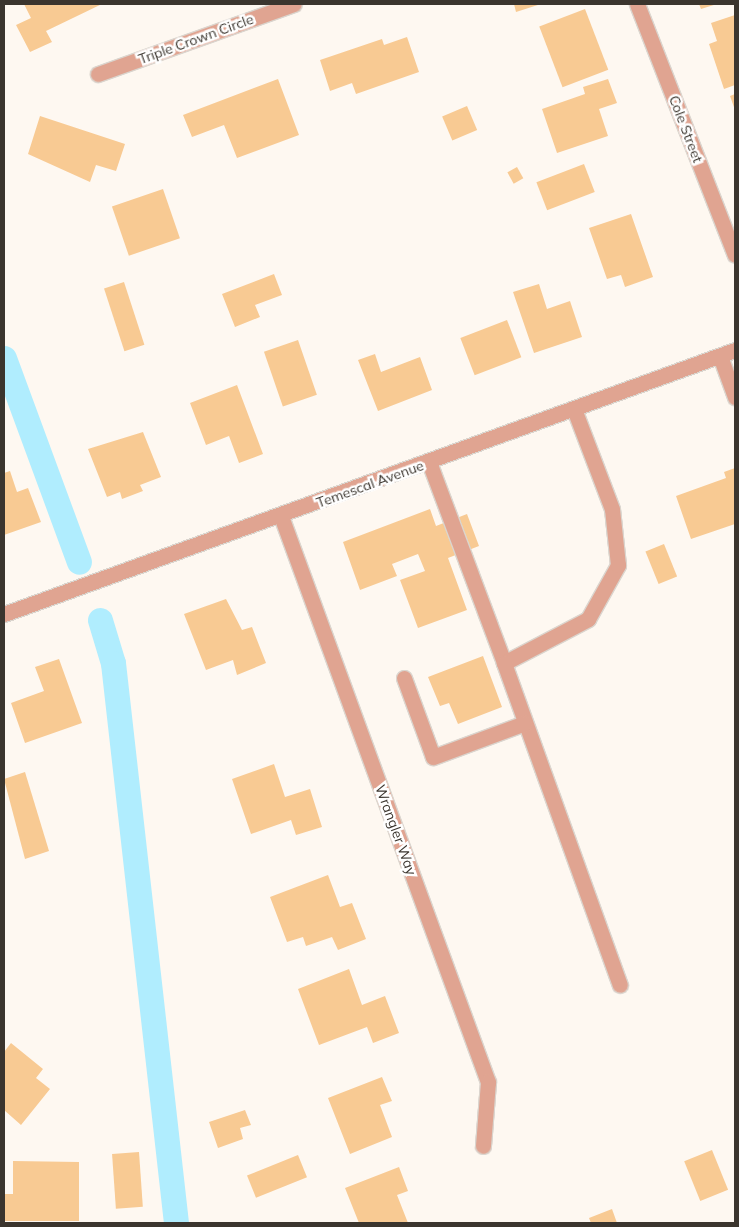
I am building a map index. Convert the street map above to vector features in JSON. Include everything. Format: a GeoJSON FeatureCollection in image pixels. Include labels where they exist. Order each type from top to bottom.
{"type":"FeatureCollection","features":[{"type":"Feature","properties":{"kind":"street","name":"Triple Crown Circle"},"geometry":{"type":"LineString","coordinates":[[98,74],[294,4]]}},
{"type":"Feature","properties":{"kind":"street","name":"Cole Street"},"geometry":{"type":"LineString","coordinates":[[637,4],[735,255]]}},
{"type":"Feature","properties":{"kind":"street","name":"Temescal Avenue"},"geometry":{"type":"LineString","coordinates":[[4,614],[281,516],[735,350]]}},
{"type":"Feature","properties":{"kind":"street"},"geometry":{"type":"LineString","coordinates":[[720,356],[735,397]]}},
{"type":"Feature","properties":{"kind":"street"},"geometry":{"type":"LineString","coordinates":[[504,663],[588,619],[618,565],[612,509],[574,409]]}},
{"type":"Feature","properties":{"kind":"street"},"geometry":{"type":"LineString","coordinates":[[429,462],[620,985]]}},
{"type":"Feature","properties":{"kind":"street","name":"Wrangler Way"},"geometry":{"type":"LineString","coordinates":[[281,516],[488,1082],[483,1146]]}},
{"type":"Feature","properties":{"kind":"street"},"geometry":{"type":"LineString","coordinates":[[404,678],[433,757],[525,723]]}},
{"type":"Feature","properties":{"kind":"building"},"geometry":{"type":"Polygon","coordinates":[[[24,4],[102,4],[46,31],[52,42],[30,52],[16,25],[31,18],[24,4]]]}},
{"type":"Feature","properties":{"kind":"building"},"geometry":{"type":"Polygon","coordinates":[[[514,4],[541,4],[516,12],[514,4]]]}},
{"type":"Feature","properties":{"kind":"building"},"geometry":{"type":"Polygon","coordinates":[[[699,4],[717,4],[701,9],[699,4]]]}},
{"type":"Feature","properties":{"kind":"building"},"geometry":{"type":"Polygon","coordinates":[[[585,9],[608,70],[563,87],[539,27],[585,9]]]}},
{"type":"Feature","properties":{"kind":"building"},"geometry":{"type":"Polygon","coordinates":[[[735,15],[735,85],[724,89],[709,44],[717,41],[711,23],[735,15]]]}},
{"type":"Feature","properties":{"kind":"building"},"geometry":{"type":"Polygon","coordinates":[[[407,37],[419,72],[356,94],[352,83],[330,91],[320,60],[382,39],[384,45],[407,37]]]}},
{"type":"Feature","properties":{"kind":"building"},"geometry":{"type":"Polygon","coordinates":[[[278,79],[299,135],[237,158],[224,125],[192,137],[183,115],[278,79]]]}},
{"type":"Feature","properties":{"kind":"building"},"geometry":{"type":"Polygon","coordinates":[[[608,79],[617,103],[599,109],[608,136],[557,153],[542,109],[585,94],[583,87],[608,79]]]}},
{"type":"Feature","properties":{"kind":"building"},"geometry":{"type":"Polygon","coordinates":[[[735,94],[735,110],[730,96],[735,94]]]}},
{"type":"Feature","properties":{"kind":"building"},"geometry":{"type":"Polygon","coordinates":[[[467,106],[477,130],[452,140],[442,117],[467,106]]]}},
{"type":"Feature","properties":{"kind":"building"},"geometry":{"type":"Polygon","coordinates":[[[40,116],[125,144],[116,171],[96,165],[90,182],[28,154],[40,116]]]}},
{"type":"Feature","properties":{"kind":"building"},"geometry":{"type":"Polygon","coordinates":[[[584,164],[595,192],[547,210],[536,182],[584,164]]]}},
{"type":"Feature","properties":{"kind":"building"},"geometry":{"type":"Polygon","coordinates":[[[517,167],[523,178],[514,184],[507,172],[517,167]]]}},
{"type":"Feature","properties":{"kind":"building"},"geometry":{"type":"Polygon","coordinates":[[[163,189],[180,238],[129,256],[112,207],[163,189]]]}},
{"type":"Feature","properties":{"kind":"building"},"geometry":{"type":"Polygon","coordinates":[[[631,214],[653,277],[625,287],[621,275],[607,279],[589,228],[631,214]]]}},
{"type":"Feature","properties":{"kind":"building"},"geometry":{"type":"Polygon","coordinates":[[[274,274],[282,295],[255,305],[260,317],[235,327],[222,294],[274,274]]]}},
{"type":"Feature","properties":{"kind":"building"},"geometry":{"type":"Polygon","coordinates":[[[124,282],[144,345],[124,351],[104,288],[124,282]]]}},
{"type":"Feature","properties":{"kind":"building"},"geometry":{"type":"Polygon","coordinates":[[[539,284],[547,309],[570,301],[582,337],[534,353],[513,292],[539,284]]]}},
{"type":"Feature","properties":{"kind":"building"},"geometry":{"type":"Polygon","coordinates":[[[507,320],[521,357],[475,375],[460,338],[507,320]]]}},
{"type":"Feature","properties":{"kind":"building"},"geometry":{"type":"Polygon","coordinates":[[[298,340],[317,395],[283,407],[264,352],[298,340]]]}},
{"type":"Feature","properties":{"kind":"building"},"geometry":{"type":"Polygon","coordinates":[[[375,354],[381,372],[420,357],[432,390],[378,411],[358,360],[375,354]]]}},
{"type":"Feature","properties":{"kind":"building"},"geometry":{"type":"Polygon","coordinates":[[[237,385],[263,454],[239,463],[229,436],[206,445],[190,403],[237,385]]]}},
{"type":"Feature","properties":{"kind":"building"},"geometry":{"type":"Polygon","coordinates":[[[143,432],[161,477],[140,485],[143,491],[122,499],[120,492],[107,497],[88,449],[143,432]]]}},
{"type":"Feature","properties":{"kind":"building"},"geometry":{"type":"Polygon","coordinates":[[[735,468],[735,524],[691,539],[676,496],[726,478],[724,472],[735,468]]]}},
{"type":"Feature","properties":{"kind":"building"},"geometry":{"type":"Polygon","coordinates":[[[10,471],[17,492],[28,488],[41,522],[4,535],[4,473],[10,471]]]}},
{"type":"Feature","properties":{"kind":"building"},"geometry":{"type":"Polygon","coordinates":[[[430,509],[436,526],[467,514],[479,546],[448,558],[467,610],[418,628],[400,580],[425,571],[418,554],[392,564],[397,576],[360,590],[343,542],[430,509]]]}},
{"type":"Feature","properties":{"kind":"building"},"geometry":{"type":"Polygon","coordinates":[[[664,544],[677,576],[659,584],[645,551],[664,544]]]}},
{"type":"Feature","properties":{"kind":"building"},"geometry":{"type":"Polygon","coordinates":[[[226,599],[242,630],[252,627],[266,663],[237,675],[233,660],[206,670],[184,614],[226,599]]]}},
{"type":"Feature","properties":{"kind":"building"},"geometry":{"type":"Polygon","coordinates":[[[483,656],[502,707],[458,724],[449,703],[440,706],[428,677],[483,656]]]}},
{"type":"Feature","properties":{"kind":"building"},"geometry":{"type":"Polygon","coordinates":[[[59,659],[82,723],[25,743],[11,703],[44,691],[35,667],[59,659]]]}},
{"type":"Feature","properties":{"kind":"building"},"geometry":{"type":"Polygon","coordinates":[[[274,764],[285,797],[310,789],[322,827],[296,835],[291,820],[251,834],[232,779],[274,764]]]}},
{"type":"Feature","properties":{"kind":"building"},"geometry":{"type":"Polygon","coordinates":[[[25,772],[49,851],[25,859],[4,779],[25,772]]]}},
{"type":"Feature","properties":{"kind":"building"},"geometry":{"type":"Polygon","coordinates":[[[328,875],[340,907],[352,903],[366,939],[338,950],[332,937],[306,946],[303,937],[287,942],[270,897],[328,875]]]}},
{"type":"Feature","properties":{"kind":"building"},"geometry":{"type":"Polygon","coordinates":[[[349,969],[362,1005],[385,996],[399,1033],[373,1043],[367,1027],[319,1045],[298,989],[349,969]]]}},
{"type":"Feature","properties":{"kind":"building"},"geometry":{"type":"Polygon","coordinates":[[[11,1043],[43,1069],[36,1078],[50,1089],[21,1125],[4,1110],[4,1052],[11,1043]]]}},
{"type":"Feature","properties":{"kind":"building"},"geometry":{"type":"Polygon","coordinates":[[[382,1077],[392,1101],[380,1105],[392,1137],[350,1154],[328,1098],[382,1077]]]}},
{"type":"Feature","properties":{"kind":"building"},"geometry":{"type":"Polygon","coordinates":[[[245,1110],[251,1125],[240,1128],[243,1139],[218,1148],[209,1122],[245,1110]]]}},
{"type":"Feature","properties":{"kind":"building"},"geometry":{"type":"Polygon","coordinates":[[[712,1150],[728,1190],[700,1201],[684,1161],[712,1150]]]}},
{"type":"Feature","properties":{"kind":"building"},"geometry":{"type":"Polygon","coordinates":[[[139,1152],[143,1207],[116,1209],[112,1154],[139,1152]]]}},
{"type":"Feature","properties":{"kind":"building"},"geometry":{"type":"Polygon","coordinates":[[[298,1155],[307,1177],[256,1198],[247,1176],[298,1155]]]}},
{"type":"Feature","properties":{"kind":"building"},"geometry":{"type":"Polygon","coordinates":[[[13,1161],[79,1162],[79,1221],[4,1221],[4,1194],[13,1194],[13,1161]]]}},
{"type":"Feature","properties":{"kind":"building"},"geometry":{"type":"Polygon","coordinates":[[[399,1167],[408,1191],[397,1195],[408,1223],[359,1223],[345,1188],[399,1167]]]}},
{"type":"Feature","properties":{"kind":"building"},"geometry":{"type":"Polygon","coordinates":[[[612,1209],[617,1223],[591,1223],[589,1218],[612,1209]]]}},
{"type":"Feature","properties":{"kind":"waterway"},"geometry":{"type":"LineString","coordinates":[[4,358],[79,562]]}},
{"type":"Feature","properties":{"kind":"waterway"},"geometry":{"type":"LineString","coordinates":[[100,620],[113,663],[176,1223]]}}]}
